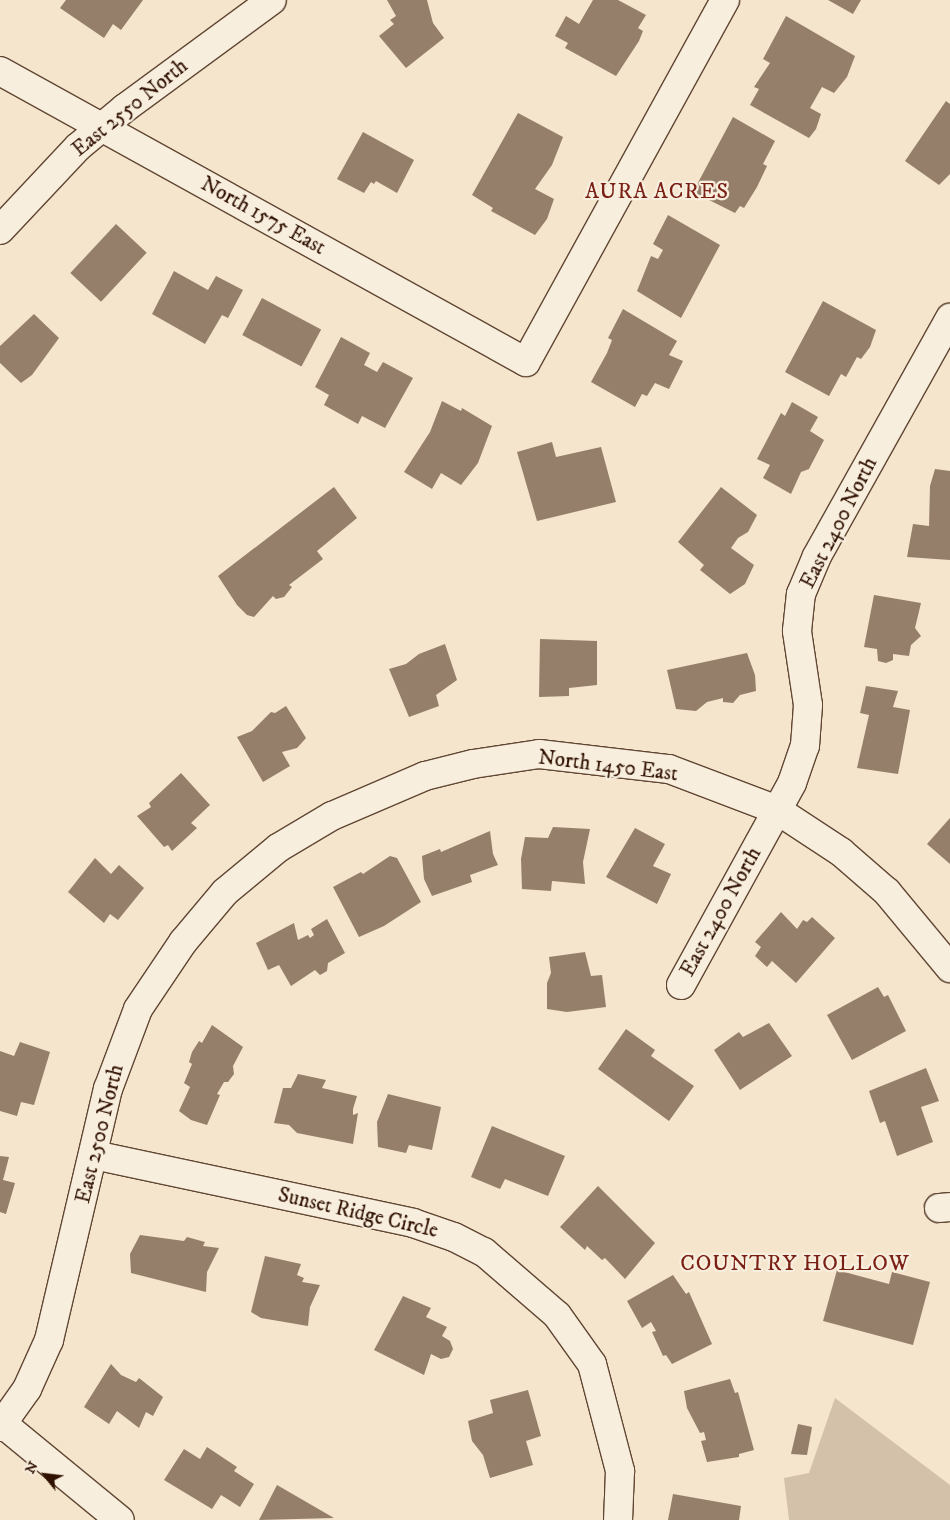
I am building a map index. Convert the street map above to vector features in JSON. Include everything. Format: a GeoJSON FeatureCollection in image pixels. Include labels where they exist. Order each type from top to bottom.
{"type":"FeatureCollection","features":[{"type":"Feature","properties":{"kind":"street","name":"East 2550 North"},"geometry":{"type":"LineString","coordinates":[[0,230],[78,147],[272,0]]}},
{"type":"Feature","properties":{"kind":"street","name":"North 1575 East"},"geometry":{"type":"LineString","coordinates":[[0,71],[526,362],[725,0]]}},
{"type":"Feature","properties":{"kind":"street","name":"East 2400 North"},"geometry":{"type":"LineString","coordinates":[[681,985],[777,810],[805,746],[808,705],[797,631],[801,594],[817,556],[950,318]]}},
{"type":"Feature","properties":{"kind":"street","name":"North 1450 East"},"geometry":{"type":"LineString","coordinates":[[381,794],[444,771],[540,754],[670,769],[777,810],[841,852],[887,892],[949,964]]}},
{"type":"Feature","properties":{"kind":"street","name":"East 2500 North"},"geometry":{"type":"LineString","coordinates":[[2,1426],[27,1388],[49,1340],[108,1089],[138,1009],[183,942],[225,892],[278,848],[332,816],[381,794]]}},
{"type":"Feature","properties":{"kind":"street","name":"Sunset Ridge Circle"},"geometry":{"type":"LineString","coordinates":[[94,1155],[414,1223],[454,1237],[484,1252],[557,1315],[592,1364],[620,1471],[618,1520]]}},
{"type":"Feature","properties":{"kind":"street"},"geometry":{"type":"LineString","coordinates":[[2,1426],[120,1520]]}},
{"type":"Feature","properties":{"kind":"shaded area"},"geometry":{"type":"Polygon","coordinates":[[[835,1398],[950,1485],[950,1520],[789,1520],[784,1478],[809,1473],[835,1398]]]}},
{"type":"Feature","properties":{"kind":"building"},"geometry":{"type":"Polygon","coordinates":[[[66,0],[143,0],[121,30],[113,24],[104,38],[60,8],[66,0]]]}},
{"type":"Feature","properties":{"kind":"building"},"geometry":{"type":"Polygon","coordinates":[[[387,0],[427,0],[433,23],[444,38],[406,68],[379,36],[394,24],[390,20],[396,16],[387,0]]]}},
{"type":"Feature","properties":{"kind":"building"},"geometry":{"type":"Polygon","coordinates":[[[593,0],[618,0],[646,15],[638,28],[643,31],[639,41],[616,76],[565,48],[568,43],[555,36],[566,16],[579,24],[593,0]]]}},
{"type":"Feature","properties":{"kind":"building"},"geometry":{"type":"Polygon","coordinates":[[[828,0],[861,0],[853,14],[828,0]]]}},
{"type":"Feature","properties":{"kind":"building"},"geometry":{"type":"Polygon","coordinates":[[[786,16],[855,56],[847,77],[834,93],[822,87],[810,108],[821,114],[816,129],[809,138],[750,105],[759,89],[754,87],[770,63],[763,59],[786,16]]]}},
{"type":"Feature","properties":{"kind":"building"},"geometry":{"type":"Polygon","coordinates":[[[946,101],[950,104],[950,174],[939,185],[905,161],[946,101]]]}},
{"type":"Feature","properties":{"kind":"building"},"geometry":{"type":"Polygon","coordinates":[[[518,113],[563,137],[552,165],[535,189],[554,199],[547,219],[535,235],[491,211],[493,208],[472,195],[518,113]]]}},
{"type":"Feature","properties":{"kind":"building"},"geometry":{"type":"Polygon","coordinates":[[[733,117],[775,141],[763,164],[767,166],[757,187],[744,208],[740,206],[735,213],[693,192],[733,117]]]}},
{"type":"Feature","properties":{"kind":"building"},"geometry":{"type":"Polygon","coordinates":[[[363,132],[414,160],[397,193],[376,181],[374,184],[371,182],[364,193],[337,179],[363,132]]]}},
{"type":"Feature","properties":{"kind":"building"},"geometry":{"type":"Polygon","coordinates":[[[668,215],[720,245],[681,318],[637,291],[651,256],[658,259],[663,250],[653,244],[668,215]]]}},
{"type":"Feature","properties":{"kind":"building"},"geometry":{"type":"Polygon","coordinates":[[[116,224],[147,253],[101,302],[70,273],[116,224]]]}},
{"type":"Feature","properties":{"kind":"building"},"geometry":{"type":"Polygon","coordinates":[[[174,271],[208,290],[216,276],[243,290],[228,318],[222,315],[205,344],[152,314],[174,271]]]}},
{"type":"Feature","properties":{"kind":"building"},"geometry":{"type":"Polygon","coordinates":[[[262,298],[321,329],[301,367],[242,335],[262,298]]]}},
{"type":"Feature","properties":{"kind":"building"},"geometry":{"type":"Polygon","coordinates":[[[823,301],[876,330],[870,347],[861,359],[857,357],[846,377],[841,374],[829,396],[785,372],[823,301]]]}},
{"type":"Feature","properties":{"kind":"building"},"geometry":{"type":"Polygon","coordinates":[[[623,309],[677,341],[669,355],[683,361],[669,389],[655,383],[647,396],[642,394],[635,407],[591,382],[607,353],[612,340],[608,338],[623,309]]]}},
{"type":"Feature","properties":{"kind":"building"},"geometry":{"type":"Polygon","coordinates":[[[34,314],[59,338],[32,375],[21,383],[0,363],[0,346],[34,314]]]}},
{"type":"Feature","properties":{"kind":"building"},"geometry":{"type":"Polygon","coordinates":[[[341,337],[370,353],[364,365],[377,372],[383,362],[413,378],[385,428],[362,416],[358,424],[324,405],[329,395],[315,387],[341,337]]]}},
{"type":"Feature","properties":{"kind":"building"},"geometry":{"type":"Polygon","coordinates":[[[442,401],[461,411],[462,408],[492,426],[478,463],[461,485],[441,473],[432,489],[404,472],[430,432],[442,401]]]}},
{"type":"Feature","properties":{"kind":"building"},"geometry":{"type":"Polygon","coordinates":[[[792,402],[818,417],[810,431],[824,440],[809,469],[801,472],[791,494],[763,478],[770,465],[757,459],[781,413],[785,416],[792,402]]]}},
{"type":"Feature","properties":{"kind":"building"},"geometry":{"type":"Polygon","coordinates":[[[552,442],[556,457],[601,447],[616,502],[537,521],[517,452],[552,442]]]}},
{"type":"Feature","properties":{"kind":"building"},"geometry":{"type":"Polygon","coordinates":[[[935,469],[950,471],[950,560],[907,557],[913,524],[929,526],[930,486],[935,469]]]}},
{"type":"Feature","properties":{"kind":"building"},"geometry":{"type":"Polygon","coordinates":[[[334,487],[357,518],[317,551],[323,559],[289,585],[292,587],[284,597],[276,599],[273,596],[254,617],[247,615],[237,605],[218,576],[334,487]]]}},
{"type":"Feature","properties":{"kind":"building"},"geometry":{"type":"Polygon","coordinates":[[[721,487],[757,515],[748,532],[738,538],[731,548],[754,565],[745,584],[730,594],[700,570],[704,565],[678,542],[721,487]]]}},
{"type":"Feature","properties":{"kind":"building"},"geometry":{"type":"Polygon","coordinates":[[[874,595],[921,603],[915,628],[921,636],[911,645],[909,656],[893,654],[893,660],[886,663],[878,661],[877,649],[864,647],[874,595]]]}},
{"type":"Feature","properties":{"kind":"building"},"geometry":{"type":"Polygon","coordinates":[[[540,639],[597,641],[597,685],[569,688],[569,696],[539,697],[540,639]]]}},
{"type":"Feature","properties":{"kind":"building"},"geometry":{"type":"Polygon","coordinates":[[[445,644],[457,680],[436,695],[439,706],[409,717],[389,669],[406,664],[419,654],[445,644]]]}},
{"type":"Feature","properties":{"kind":"building"},"geometry":{"type":"Polygon","coordinates":[[[747,653],[755,675],[756,691],[740,695],[733,703],[723,702],[723,698],[707,702],[696,711],[676,709],[667,670],[747,653]]]}},
{"type":"Feature","properties":{"kind":"building"},"geometry":{"type":"Polygon","coordinates":[[[866,686],[898,691],[893,707],[910,710],[898,774],[857,768],[869,715],[860,713],[866,686]]]}},
{"type":"Feature","properties":{"kind":"building"},"geometry":{"type":"Polygon","coordinates":[[[286,706],[306,738],[297,748],[282,752],[290,766],[263,782],[237,737],[252,731],[271,712],[275,713],[286,706]]]}},
{"type":"Feature","properties":{"kind":"building"},"geometry":{"type":"Polygon","coordinates":[[[181,773],[210,805],[191,823],[197,828],[172,851],[168,845],[164,847],[137,816],[151,807],[149,803],[181,773]]]}},
{"type":"Feature","properties":{"kind":"building"},"geometry":{"type":"Polygon","coordinates":[[[950,818],[950,864],[927,844],[950,818]]]}},
{"type":"Feature","properties":{"kind":"building"},"geometry":{"type":"Polygon","coordinates":[[[553,827],[590,829],[583,862],[585,884],[552,881],[551,891],[522,889],[521,859],[525,837],[548,838],[553,827]]]}},
{"type":"Feature","properties":{"kind":"building"},"geometry":{"type":"Polygon","coordinates":[[[635,828],[665,844],[653,866],[671,874],[657,904],[606,877],[635,828]]]}},
{"type":"Feature","properties":{"kind":"building"},"geometry":{"type":"Polygon","coordinates":[[[490,831],[493,854],[498,865],[470,875],[472,882],[432,896],[424,879],[422,856],[440,849],[441,852],[490,831]]]}},
{"type":"Feature","properties":{"kind":"building"},"geometry":{"type":"Polygon","coordinates":[[[390,856],[397,858],[421,902],[384,926],[359,937],[333,887],[361,872],[363,874],[390,856]]]}},
{"type":"Feature","properties":{"kind":"building"},"geometry":{"type":"Polygon","coordinates":[[[95,858],[111,874],[119,865],[144,888],[118,920],[110,914],[104,923],[68,892],[95,858]]]}},
{"type":"Feature","properties":{"kind":"building"},"geometry":{"type":"Polygon","coordinates":[[[781,912],[797,929],[803,920],[807,922],[812,917],[835,938],[796,983],[772,961],[767,967],[755,956],[761,947],[755,942],[781,912]]]}},
{"type":"Feature","properties":{"kind":"building"},"geometry":{"type":"Polygon","coordinates":[[[327,919],[345,953],[328,963],[327,971],[320,975],[315,970],[291,986],[279,965],[268,970],[256,943],[294,923],[298,940],[308,935],[310,938],[314,935],[311,929],[327,919]]]}},
{"type":"Feature","properties":{"kind":"building"},"geometry":{"type":"Polygon","coordinates":[[[585,952],[591,976],[602,975],[606,1007],[567,1012],[547,1009],[547,983],[551,973],[549,957],[585,952]]]}},
{"type":"Feature","properties":{"kind":"building"},"geometry":{"type":"Polygon","coordinates":[[[878,987],[884,997],[888,995],[906,1031],[852,1060],[827,1015],[878,987]]]}},
{"type":"Feature","properties":{"kind":"building"},"geometry":{"type":"Polygon","coordinates":[[[769,1023],[792,1056],[740,1090],[714,1050],[739,1032],[743,1037],[769,1023]]]}},
{"type":"Feature","properties":{"kind":"building"},"geometry":{"type":"Polygon","coordinates":[[[212,1025],[243,1047],[233,1066],[234,1074],[228,1082],[224,1082],[217,1094],[220,1095],[207,1125],[191,1120],[179,1111],[190,1087],[184,1083],[192,1064],[189,1062],[192,1052],[199,1041],[202,1043],[212,1025]]]}},
{"type":"Feature","properties":{"kind":"building"},"geometry":{"type":"Polygon","coordinates":[[[626,1029],[655,1050],[651,1056],[694,1086],[669,1121],[598,1069],[626,1029]]]}},
{"type":"Feature","properties":{"kind":"building"},"geometry":{"type":"Polygon","coordinates":[[[20,1042],[50,1052],[34,1105],[21,1102],[17,1116],[0,1111],[0,1051],[14,1056],[20,1042]]]}},
{"type":"Feature","properties":{"kind":"building"},"geometry":{"type":"Polygon","coordinates":[[[926,1068],[939,1101],[921,1107],[933,1142],[897,1156],[885,1121],[880,1123],[869,1091],[926,1068]]]}},
{"type":"Feature","properties":{"kind":"building"},"geometry":{"type":"Polygon","coordinates":[[[298,1074],[326,1080],[322,1088],[357,1096],[353,1109],[353,1115],[358,1113],[353,1144],[297,1133],[289,1125],[274,1123],[283,1088],[291,1088],[298,1074]]]}},
{"type":"Feature","properties":{"kind":"building"},"geometry":{"type":"Polygon","coordinates":[[[388,1094],[441,1107],[432,1150],[409,1145],[406,1153],[378,1147],[377,1122],[388,1094]]]}},
{"type":"Feature","properties":{"kind":"building"},"geometry":{"type":"Polygon","coordinates":[[[492,1126],[565,1156],[548,1196],[505,1179],[500,1189],[471,1177],[492,1126]]]}},
{"type":"Feature","properties":{"kind":"building"},"geometry":{"type":"Polygon","coordinates":[[[0,1156],[9,1157],[3,1180],[15,1183],[6,1214],[0,1212],[0,1156]]]}},
{"type":"Feature","properties":{"kind":"building"},"geometry":{"type":"Polygon","coordinates":[[[598,1186],[655,1243],[625,1279],[605,1258],[602,1260],[587,1246],[585,1250],[560,1227],[598,1186]]]}},
{"type":"Feature","properties":{"kind":"building"},"geometry":{"type":"Polygon","coordinates":[[[140,1235],[184,1241],[187,1237],[205,1242],[203,1246],[219,1248],[207,1272],[206,1292],[131,1273],[130,1254],[140,1235]]]}},
{"type":"Feature","properties":{"kind":"building"},"geometry":{"type":"Polygon","coordinates":[[[265,1256],[301,1264],[297,1275],[304,1278],[302,1282],[320,1285],[310,1307],[308,1326],[261,1318],[251,1312],[265,1256]]]}},
{"type":"Feature","properties":{"kind":"building"},"geometry":{"type":"Polygon","coordinates":[[[837,1270],[889,1284],[892,1272],[930,1282],[913,1345],[823,1321],[837,1270]]]}},
{"type":"Feature","properties":{"kind":"building"},"geometry":{"type":"Polygon","coordinates":[[[673,1275],[686,1294],[689,1292],[712,1344],[672,1364],[666,1355],[663,1356],[652,1332],[656,1331],[651,1322],[642,1328],[627,1301],[673,1275]]]}},
{"type":"Feature","properties":{"kind":"building"},"geometry":{"type":"Polygon","coordinates":[[[403,1296],[431,1308],[426,1317],[447,1327],[442,1336],[450,1341],[453,1349],[449,1357],[441,1359],[431,1354],[424,1375],[374,1350],[403,1296]]]}},
{"type":"Feature","properties":{"kind":"building"},"geometry":{"type":"Polygon","coordinates":[[[111,1364],[121,1375],[136,1382],[139,1378],[163,1397],[153,1416],[146,1412],[139,1428],[117,1411],[109,1424],[84,1407],[111,1364]]]}},
{"type":"Feature","properties":{"kind":"building"},"geometry":{"type":"Polygon","coordinates":[[[730,1379],[735,1393],[738,1392],[754,1450],[739,1454],[739,1457],[707,1462],[701,1441],[706,1440],[704,1432],[700,1433],[687,1408],[684,1391],[730,1379]]]}},
{"type":"Feature","properties":{"kind":"building"},"geometry":{"type":"Polygon","coordinates":[[[528,1390],[541,1436],[526,1441],[533,1465],[490,1478],[483,1455],[472,1441],[468,1421],[493,1413],[490,1400],[528,1390]]]}},
{"type":"Feature","properties":{"kind":"building"},"geometry":{"type":"Polygon","coordinates":[[[798,1424],[812,1427],[807,1455],[791,1454],[798,1424]]]}},
{"type":"Feature","properties":{"kind":"building"},"geometry":{"type":"Polygon","coordinates":[[[207,1447],[237,1467],[234,1471],[254,1484],[240,1507],[221,1495],[212,1509],[164,1480],[184,1449],[200,1459],[207,1447]]]}},
{"type":"Feature","properties":{"kind":"building"},"geometry":{"type":"Polygon","coordinates":[[[277,1485],[334,1518],[259,1520],[277,1485]]]}},
{"type":"Feature","properties":{"kind":"building"},"geometry":{"type":"Polygon","coordinates":[[[673,1494],[741,1506],[739,1520],[668,1520],[673,1494]]]}},
{"type":"Feature","properties":{"kind":"district","name":"AURA ACRES"},"geometry":{"type":"Point","coordinates":[657,192]}},
{"type":"Feature","properties":{"kind":"district","name":"COUNTRY HOLLOW"},"geometry":{"type":"Point","coordinates":[795,1264]}}]}
